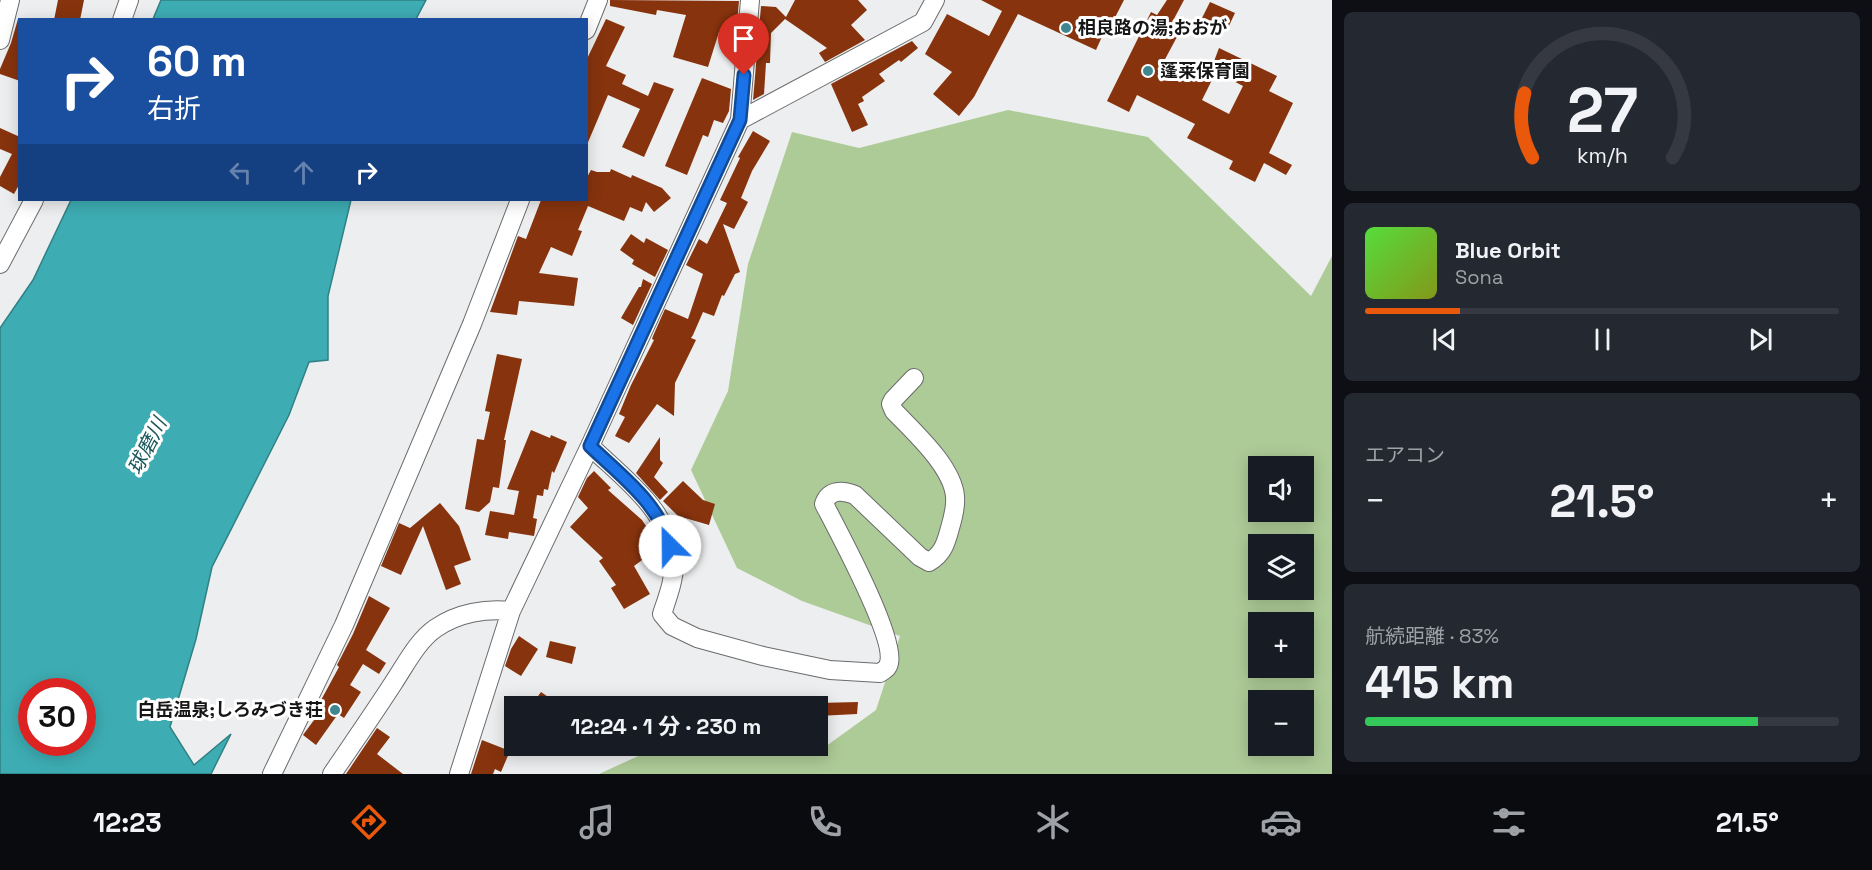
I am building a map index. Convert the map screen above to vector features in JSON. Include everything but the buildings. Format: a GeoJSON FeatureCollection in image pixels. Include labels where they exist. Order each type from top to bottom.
{"type":"FeatureCollection","features":[{"type":"Feature","properties":{"kind":"street"},"geometry":{"type":"LineString","coordinates":[[0,40],[10,0]]}},
{"type":"Feature","properties":{"kind":"street"},"geometry":{"type":"LineString","coordinates":[[123,18],[129,0]]}},
{"type":"Feature","properties":{"kind":"street"},"geometry":{"type":"LineString","coordinates":[[588,25],[598,0]]}},
{"type":"Feature","properties":{"kind":"street"},"geometry":{"type":"LineString","coordinates":[[459,774],[511,611],[590,446],[740,120],[750,0]]}},
{"type":"Feature","properties":{"kind":"street"},"geometry":{"type":"LineString","coordinates":[[740,120],[923,22],[935,0]]}},
{"type":"Feature","properties":{"kind":"street"},"geometry":{"type":"LineString","coordinates":[[0,264],[33,201]]}},
{"type":"Feature","properties":{"kind":"street"},"geometry":{"type":"LineString","coordinates":[[272,774],[344,625],[471,324],[520,201]]}},
{"type":"Feature","properties":{"kind":"street"},"geometry":{"type":"LineString","coordinates":[[590,446],[651,506],[667,533],[674,560],[672,584],[662,614],[672,626],[697,638],[763,656],[831,670],[880,673],[890,662],[883,627],[824,504],[826,499],[836,491],[844,490],[855,495],[920,557],[930,562],[939,556],[954,516],[956,497],[951,479],[926,444],[894,411],[891,404],[914,378]]}},
{"type":"Feature","properties":{"kind":"street"},"geometry":{"type":"LineString","coordinates":[[332,774],[410,657],[433,630],[445,622],[492,609],[511,611]]}},
{"type":"Feature","properties":{"kind":"green space"},"geometry":{"type":"Polygon","coordinates":[[[1008,110],[1148,137],[1311,296],[1332,256],[1332,774],[599,774],[638,756],[828,756],[828,745],[876,710],[900,636],[802,601],[737,568],[691,470],[728,391],[748,264],[792,132],[859,148],[1008,110]]]}},
{"type":"Feature","properties":{"kind":"water"},"geometry":{"type":"Polygon","coordinates":[[[161,0],[426,0],[417,18],[153,18],[161,0]]]}},
{"type":"Feature","properties":{"kind":"water","name":"球磨川"},"geometry":{"type":"Polygon","coordinates":[[[71,201],[351,201],[328,296],[328,360],[309,362],[289,415],[212,567],[196,639],[170,727],[194,765],[231,734],[211,774],[0,774],[0,328],[33,280],[71,201]]]}},
{"type":"Feature","properties":{"kind":"place","name":"相良路の湯;おおが"},"geometry":{"type":"Point","coordinates":[1066,28]}},
{"type":"Feature","properties":{"kind":"place","name":"蓬莱保育園"},"geometry":{"type":"Point","coordinates":[1148,71]}},
{"type":"Feature","properties":{"kind":"place","name":"白岳温泉;しろみづき荘"},"geometry":{"type":"Point","coordinates":[335,710]}},
{"type":"Feature","properties":{"kind":"route"},"geometry":{"type":"LineString","coordinates":[[670,546],[667,533],[651,506],[590,446],[740,120],[744,75]]}}]}
